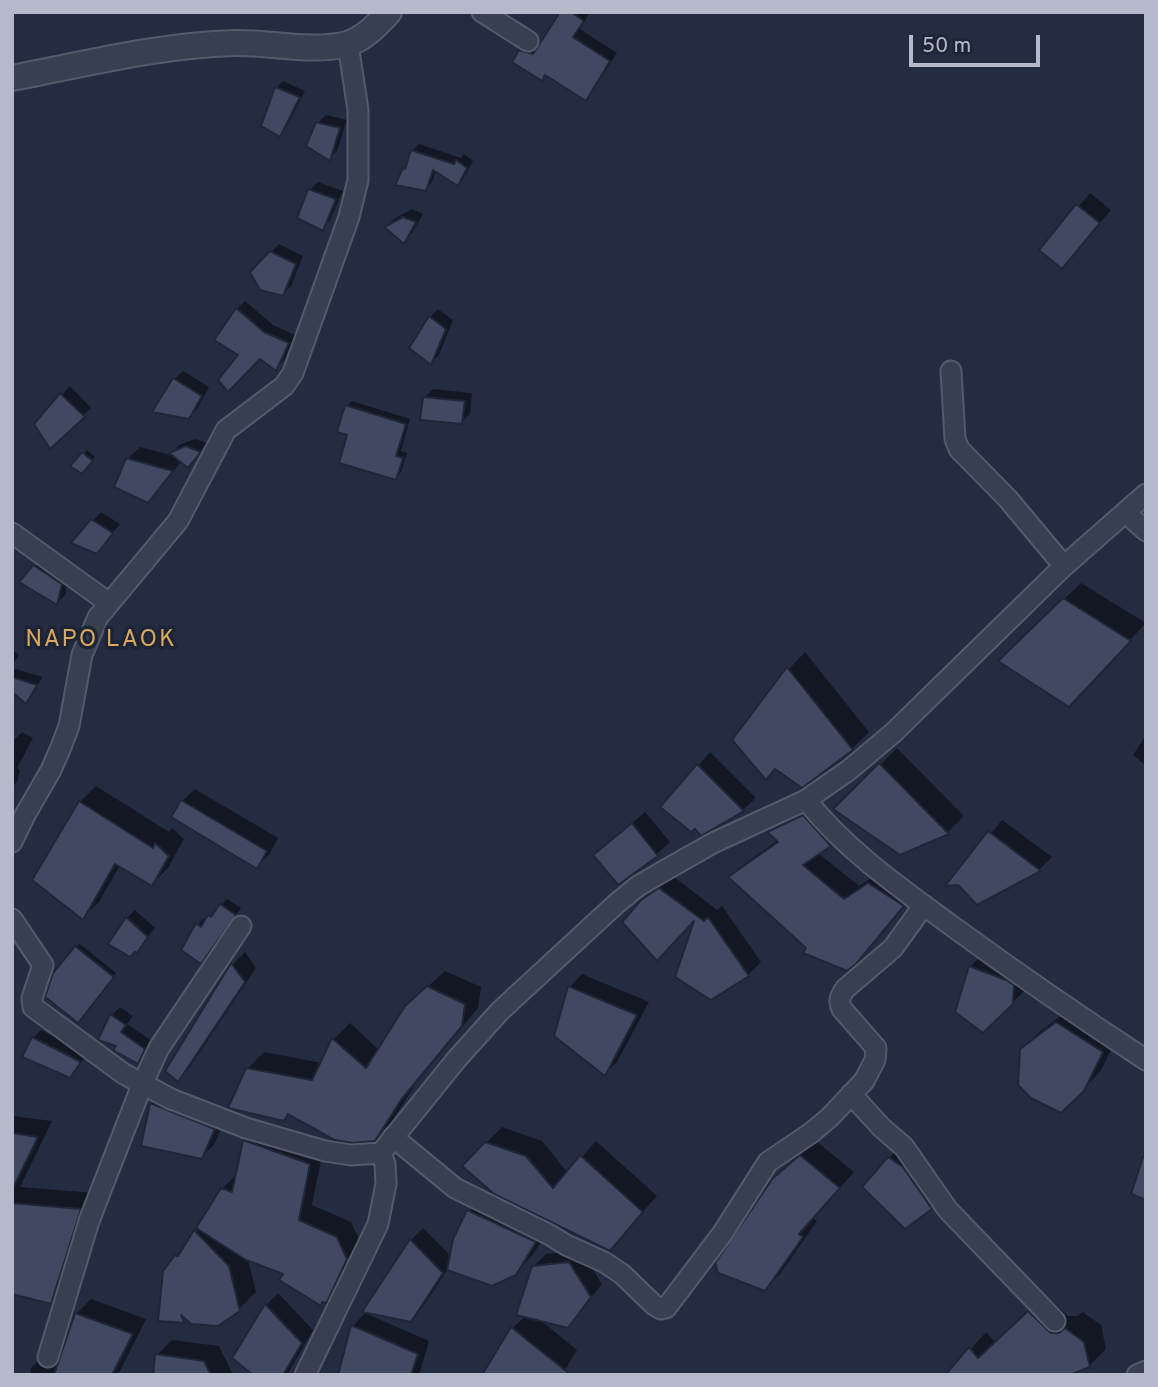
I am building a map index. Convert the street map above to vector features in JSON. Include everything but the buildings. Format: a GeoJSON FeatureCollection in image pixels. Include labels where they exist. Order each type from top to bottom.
{"type":"FeatureCollection","features":[{"type":"Feature","properties":{"kind":"street"},"geometry":{"type":"LineString","coordinates":[[12,78],[182,47],[236,43],[310,46],[348,44],[376,27],[389,12]]}},
{"type":"Feature","properties":{"kind":"street"},"geometry":{"type":"LineString","coordinates":[[482,12],[527,41]]}},
{"type":"Feature","properties":{"kind":"street"},"geometry":{"type":"LineString","coordinates":[[12,842],[61,747],[69,726],[82,655],[98,617],[178,521],[226,430],[279,390],[293,373],[349,217],[358,180],[358,110],[348,44]]}},
{"type":"Feature","properties":{"kind":"street"},"geometry":{"type":"LineString","coordinates":[[951,371],[955,439],[959,449],[1008,499],[1064,566]]}},
{"type":"Feature","properties":{"kind":"street"},"geometry":{"type":"LineString","coordinates":[[12,919],[43,965],[32,998],[33,1007],[142,1085],[246,1128],[325,1151],[380,1153],[500,1011],[638,886],[713,843],[806,800],[849,770],[893,733],[1064,566],[1146,494]]}},
{"type":"Feature","properties":{"kind":"street"},"geometry":{"type":"LineString","coordinates":[[1125,512],[1146,531]]}},
{"type":"Feature","properties":{"kind":"street"},"geometry":{"type":"LineString","coordinates":[[12,533],[109,603]]}},
{"type":"Feature","properties":{"kind":"street"},"geometry":{"type":"LineString","coordinates":[[806,800],[854,851],[924,905],[1065,1008],[1146,1060]]}},
{"type":"Feature","properties":{"kind":"street"},"geometry":{"type":"LineString","coordinates":[[393,1137],[455,1188],[604,1262],[622,1274],[654,1305],[661,1309],[666,1308],[722,1234],[768,1162],[811,1133],[864,1080],[872,1065],[876,1048],[842,1009],[840,998],[845,989],[893,948],[924,905]]}},
{"type":"Feature","properties":{"kind":"street"},"geometry":{"type":"LineString","coordinates":[[48,1357],[89,1222],[142,1085],[159,1048],[241,926]]}},
{"type":"Feature","properties":{"kind":"street"},"geometry":{"type":"LineString","coordinates":[[851,1094],[904,1147],[948,1210],[1055,1321]]}},
{"type":"Feature","properties":{"kind":"street"},"geometry":{"type":"LineString","coordinates":[[305,1375],[378,1224],[387,1184],[385,1164],[380,1153]]}},
{"type":"Feature","properties":{"kind":"street"},"geometry":{"type":"LineString","coordinates":[[1137,1375],[1146,1371]]}},
{"type":"Feature","properties":{"kind":"district","name":"NAPO LAOK"},"geometry":{"type":"Point","coordinates":[101,641]}}]}
